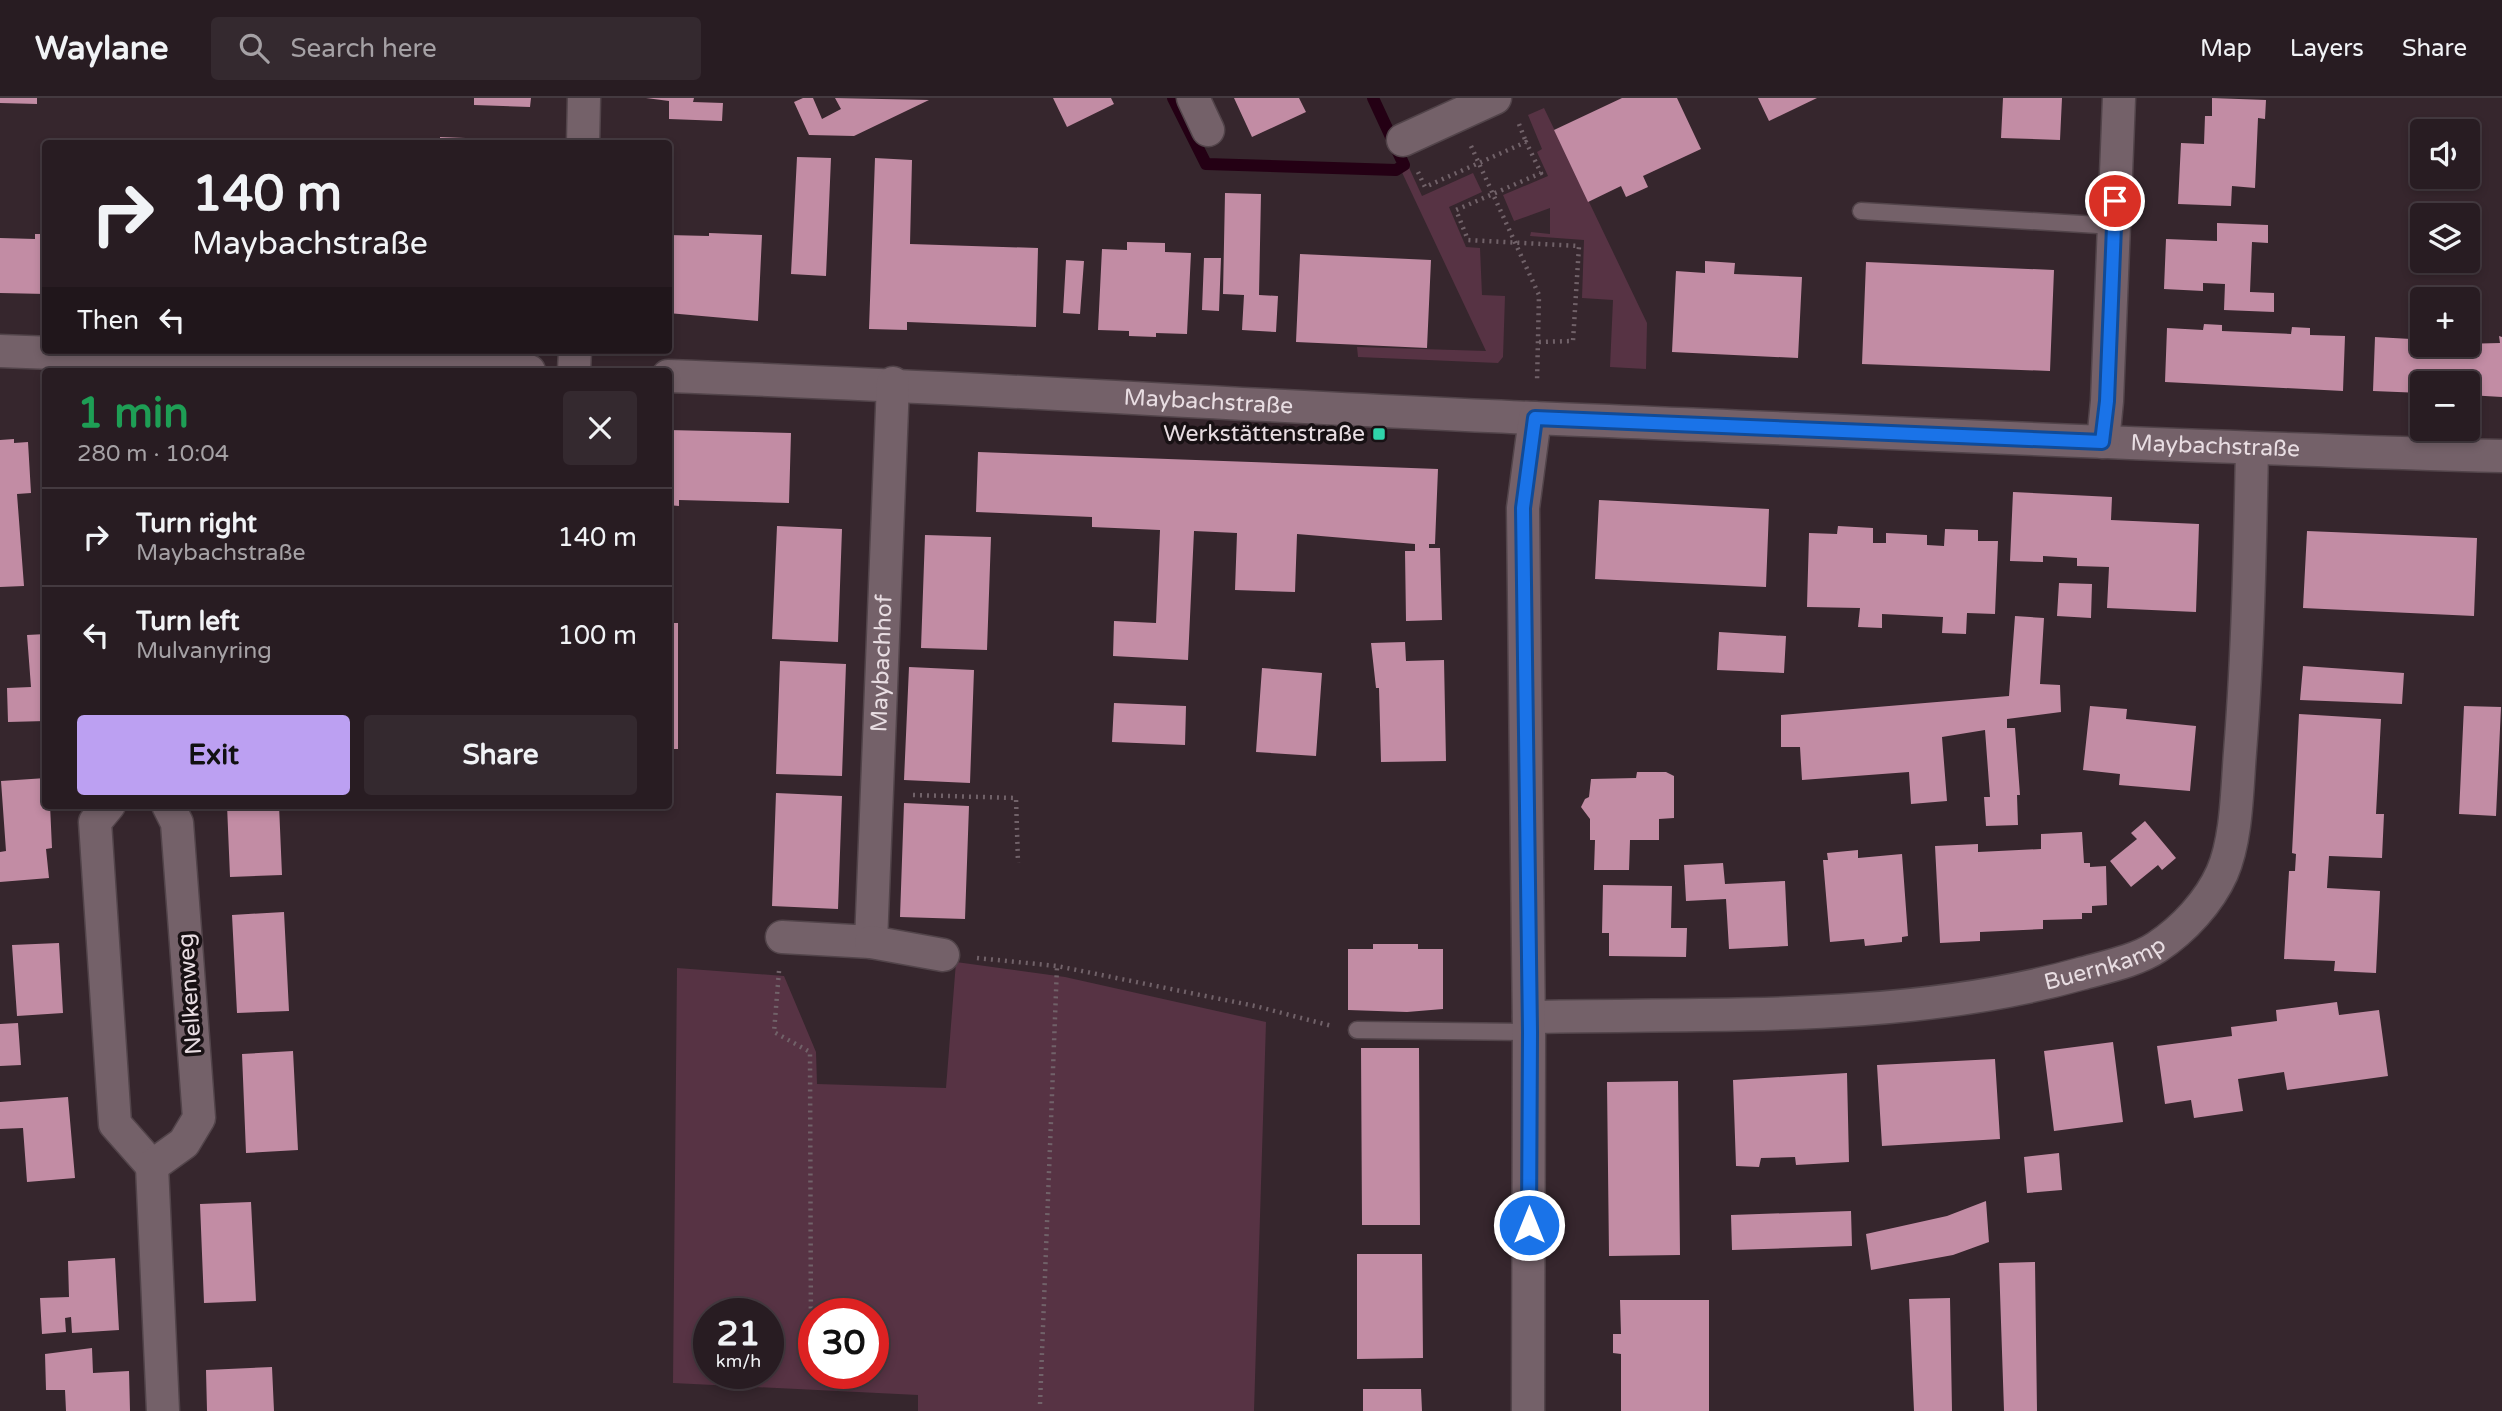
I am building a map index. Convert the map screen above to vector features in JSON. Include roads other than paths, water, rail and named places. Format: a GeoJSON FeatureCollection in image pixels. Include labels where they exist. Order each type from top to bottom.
{"type":"FeatureCollection","features":[{"type":"Feature","properties":{"kind":"street"},"geometry":{"type":"LineString","coordinates":[[583,140],[584,98]]}},
{"type":"Feature","properties":{"kind":"street"},"geometry":{"type":"LineString","coordinates":[[1193,98],[1208,130]]}},
{"type":"Feature","properties":{"kind":"street"},"geometry":{"type":"LineString","coordinates":[[1404,140],[1494,98]]}},
{"type":"Feature","properties":{"kind":"street"},"geometry":{"type":"LineString","coordinates":[[2102,442],[2115,226],[2119,98]]}},
{"type":"Feature","properties":{"kind":"street"},"geometry":{"type":"LineString","coordinates":[[0,351],[101,363],[368,368]]}},
{"type":"Feature","properties":{"kind":"street","name":"Maybachstraße"},"geometry":{"type":"LineString","coordinates":[[672,376],[893,383],[1535,418],[2252,449],[2502,456]]}},
{"type":"Feature","properties":{"kind":"street","name":"Maybachhof"},"geometry":{"type":"LineString","coordinates":[[871,942],[893,383]]}},
{"type":"Feature","properties":{"kind":"street"},"geometry":{"type":"LineString","coordinates":[[1528,1411],[1529,1024],[1523,508],[1535,418]]}},
{"type":"Feature","properties":{"kind":"street","name":"Buernkamp"},"geometry":{"type":"LineString","coordinates":[[1529,1024],[1862,1009],[1927,1003],[2034,986],[2110,965],[2156,948],[2196,914],[2223,872],[2235,814],[2249,636],[2252,449]]}},
{"type":"Feature","properties":{"kind":"street"},"geometry":{"type":"LineString","coordinates":[[105,809],[94,822],[115,1124],[152,1166],[163,1411]]}},
{"type":"Feature","properties":{"kind":"street","name":"Nelkenweg"},"geometry":{"type":"LineString","coordinates":[[152,1166],[184,1143],[198,1118],[177,823],[169,809]]}},
{"type":"Feature","properties":{"kind":"street"},"geometry":{"type":"LineString","coordinates":[[782,937],[871,942],[943,955]]}},
{"type":"Feature","properties":{"kind":"lane"},"geometry":{"type":"LineString","coordinates":[[1861,211],[2115,226]]}},
{"type":"Feature","properties":{"kind":"lane"},"geometry":{"type":"LineString","coordinates":[[1357,1030],[1529,1024]]}},
{"type":"Feature","properties":{"kind":"waterway"},"geometry":{"type":"LineString","coordinates":[[1173,98],[1206,164],[1396,170],[1404,165],[1373,98]]}},
{"type":"Feature","properties":{"kind":"place","name":"Werkstättenstraße"},"geometry":{"type":"Point","coordinates":[1379,434]}}]}
